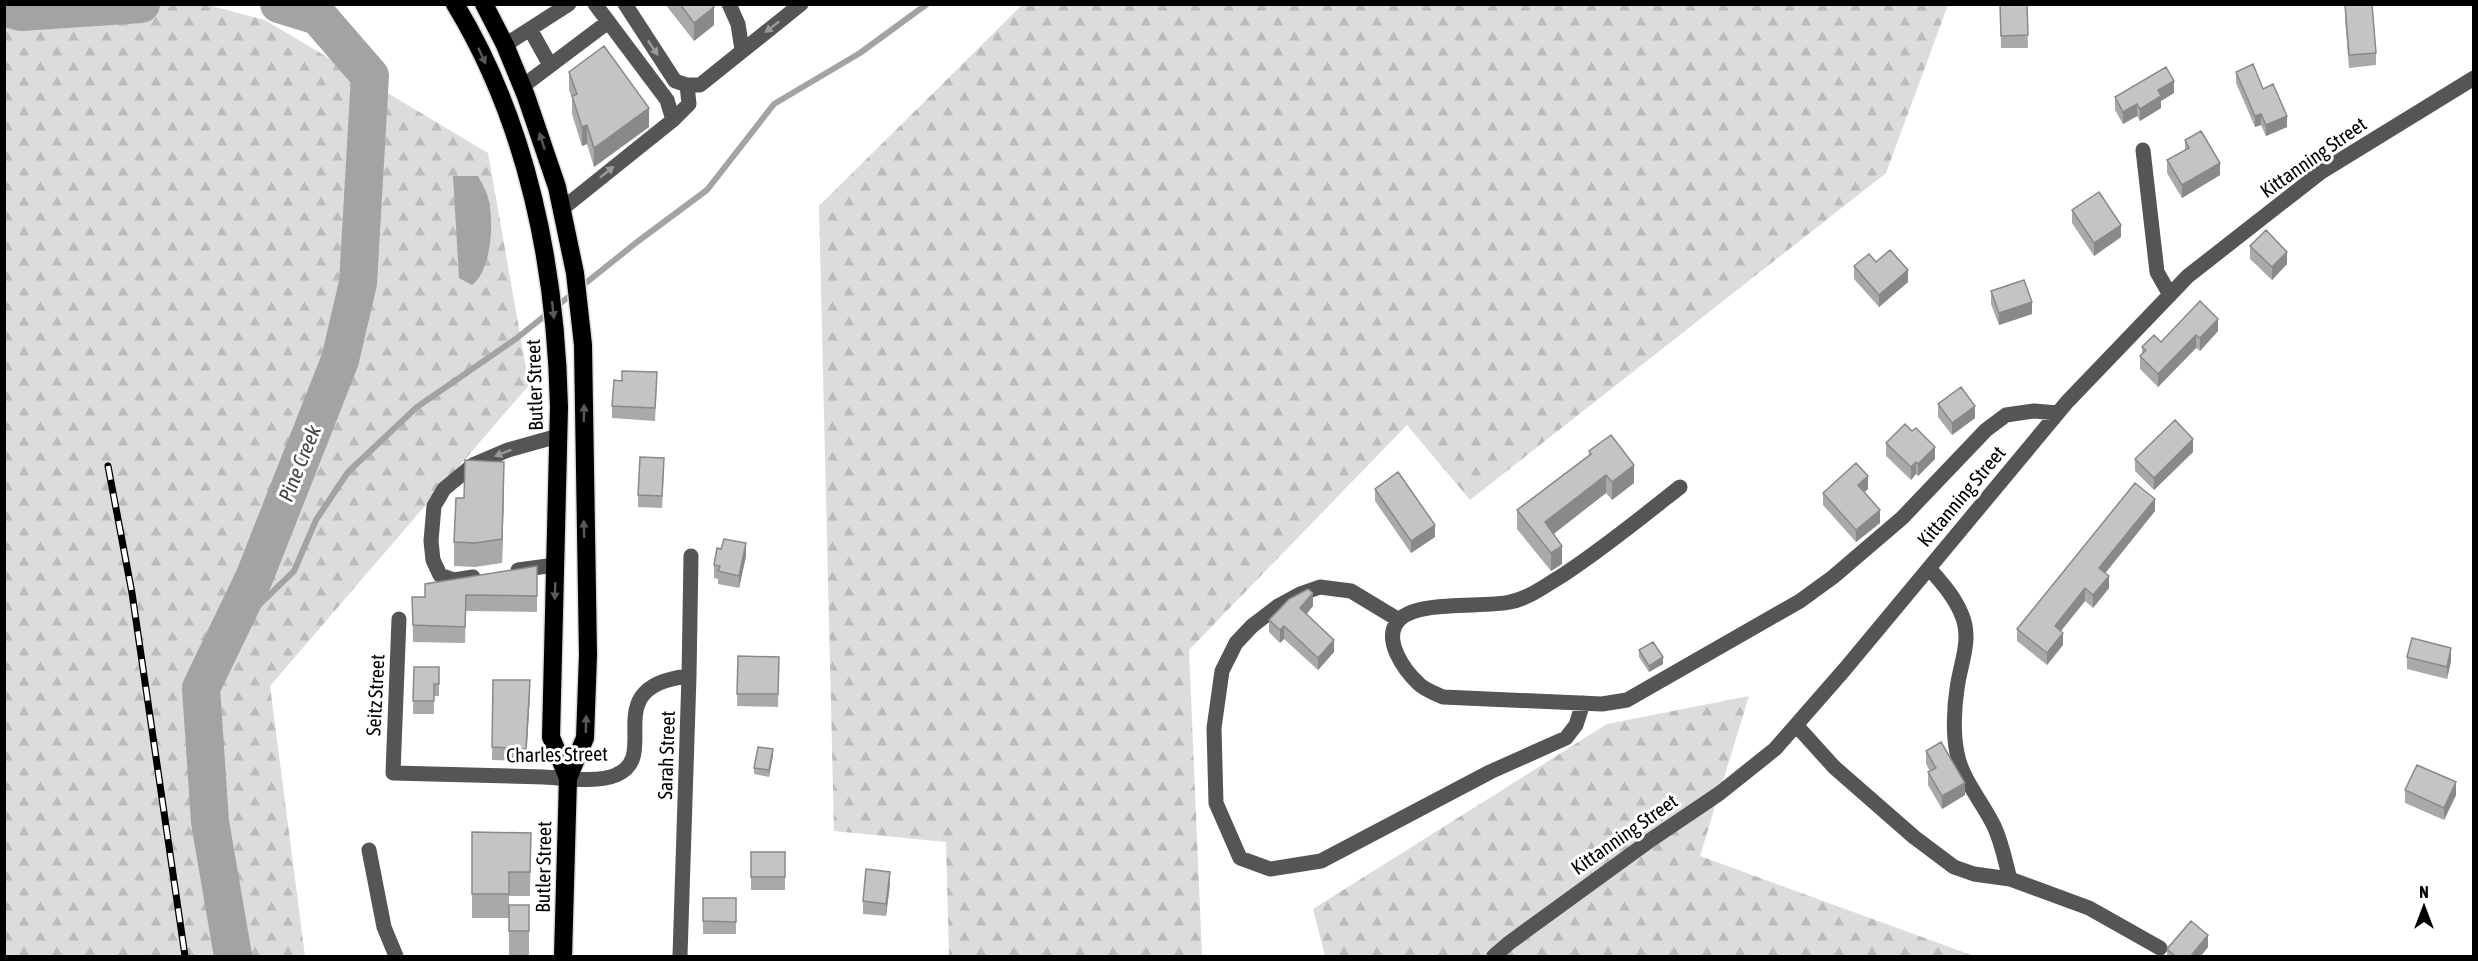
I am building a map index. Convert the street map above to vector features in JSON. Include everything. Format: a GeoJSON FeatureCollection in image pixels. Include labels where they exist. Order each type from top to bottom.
{"type":"FeatureCollection","features":[{"type":"Feature","properties":{"kind":"highway","name":"Butler Street"},"geometry":{"type":"LineString","coordinates":[[455,4],[482,55],[503,105],[524,166],[546,255],[558,365],[551,737],[568,778]]}},
{"type":"Feature","properties":{"kind":"highway","name":"Butler Street"},"geometry":{"type":"LineString","coordinates":[[491,7],[542,138],[562,209],[575,273],[583,345],[588,655],[585,738],[568,778],[563,957]]}},
{"type":"Feature","properties":{"kind":"street"},"geometry":{"type":"LineString","coordinates":[[505,45],[569,4]]}},
{"type":"Feature","properties":{"kind":"street"},"geometry":{"type":"LineString","coordinates":[[595,4],[667,100],[673,120]]}},
{"type":"Feature","properties":{"kind":"street"},"geometry":{"type":"LineString","coordinates":[[625,4],[675,81],[687,85],[700,85],[801,4]]}},
{"type":"Feature","properties":{"kind":"street"},"geometry":{"type":"LineString","coordinates":[[729,4],[738,24],[742,50]]}},
{"type":"Feature","properties":{"kind":"street"},"geometry":{"type":"LineString","coordinates":[[523,86],[608,22]]}},
{"type":"Feature","properties":{"kind":"street"},"geometry":{"type":"LineString","coordinates":[[530,29],[550,65]]}},
{"type":"Feature","properties":{"kind":"street","name":"Kittanning Street"},"geometry":{"type":"LineString","coordinates":[[1494,957],[1509,943],[1652,839],[1720,794],[1775,749],[2058,413],[2188,276],[2321,172],[2474,78]]}},
{"type":"Feature","properties":{"kind":"street"},"geometry":{"type":"LineString","coordinates":[[562,209],[673,120],[689,104],[687,85]]}},
{"type":"Feature","properties":{"kind":"street"},"geometry":{"type":"LineString","coordinates":[[2143,150],[2157,272],[2170,295]]}},
{"type":"Feature","properties":{"kind":"street"},"geometry":{"type":"LineString","coordinates":[[1680,487],[1603,548],[1534,594],[1510,602],[1417,609],[1399,620],[1393,633],[1394,647],[1406,669],[1420,685],[1443,697],[1602,704],[1627,699],[1800,601],[1833,577],[1902,518],[1986,430],[2006,415],[2034,411],[2058,413]]}},
{"type":"Feature","properties":{"kind":"street"},"geometry":{"type":"LineString","coordinates":[[555,565],[454,580],[440,574],[433,560],[431,541],[434,506],[444,489],[473,465],[507,450],[558,436]]}},
{"type":"Feature","properties":{"kind":"street","name":"Sarah Street"},"geometry":{"type":"LineString","coordinates":[[680,957],[691,556]]}},
{"type":"Feature","properties":{"kind":"street"},"geometry":{"type":"LineString","coordinates":[[1929,568],[1952,596],[1962,614],[1966,634],[1965,655],[1957,688],[1956,751],[1961,768],[1993,825],[2001,844],[2010,879]]}},
{"type":"Feature","properties":{"kind":"street"},"geometry":{"type":"LineString","coordinates":[[1399,620],[1351,591],[1320,588],[1300,594],[1278,606],[1252,626],[1236,643],[1222,670],[1214,728],[1216,803],[1240,858],[1270,869],[1321,861],[1490,772],[1566,738],[1576,725],[1583,703]]}},
{"type":"Feature","properties":{"kind":"street","name":"Seitz Street"},"geometry":{"type":"LineString","coordinates":[[393,773],[399,620]]}},
{"type":"Feature","properties":{"kind":"street","name":"Charles Street"},"geometry":{"type":"LineString","coordinates":[[393,773],[605,778],[623,771],[633,758],[637,705],[643,693],[659,681],[689,676]]}},
{"type":"Feature","properties":{"kind":"street"},"geometry":{"type":"LineString","coordinates":[[1796,725],[1834,767],[1914,837],[1954,867],[1974,874],[2010,879],[2090,908],[2160,948]]}},
{"type":"Feature","properties":{"kind":"street"},"geometry":{"type":"LineString","coordinates":[[369,850],[384,927],[396,957]]}},
{"type":"Feature","properties":{"kind":"green space"},"geometry":{"type":"Polygon","coordinates":[[[1023,4],[1948,5],[1886,173],[1470,500],[1407,425],[1189,650],[1202,956],[949,956],[946,842],[834,831],[819,206],[1023,4]]]}},
{"type":"Feature","properties":{"kind":"green space"},"geometry":{"type":"Polygon","coordinates":[[[5,5],[208,5],[265,20],[488,153],[529,385],[270,686],[305,956],[5,956],[5,5]]]}},
{"type":"Feature","properties":{"kind":"green space"},"geometry":{"type":"Polygon","coordinates":[[[1749,696],[1700,856],[1974,956],[1325,956],[1313,909],[1607,724],[1749,696]]]}},
{"type":"Feature","properties":{"kind":"shaded area"},"geometry":{"type":"Polygon","coordinates":[[[453,176],[478,176],[489,202],[490,247],[483,269],[472,285],[459,278],[453,176]]]}},
{"type":"Feature","properties":{"kind":"building"},"geometry":{"type":"Polygon","coordinates":[[[680,4],[712,4],[714,7],[694,23],[680,4]]]}},
{"type":"Feature","properties":{"kind":"building"},"geometry":{"type":"Polygon","coordinates":[[[2000,4],[2027,4],[2028,35],[2001,36],[2000,4]]]}},
{"type":"Feature","properties":{"kind":"building"},"geometry":{"type":"Polygon","coordinates":[[[2372,4],[2376,53],[2349,55],[2345,5],[2372,4]]]}},
{"type":"Feature","properties":{"kind":"building"},"geometry":{"type":"Polygon","coordinates":[[[604,46],[649,108],[594,148],[587,125],[582,127],[572,96],[577,94],[569,72],[604,46]]]}},
{"type":"Feature","properties":{"kind":"building"},"geometry":{"type":"Polygon","coordinates":[[[2253,64],[2263,89],[2273,84],[2287,116],[2266,125],[2261,114],[2255,116],[2236,72],[2253,64]]]}},
{"type":"Feature","properties":{"kind":"building"},"geometry":{"type":"Polygon","coordinates":[[[2166,67],[2174,81],[2158,90],[2161,96],[2140,109],[2137,104],[2123,112],[2115,97],[2166,67]]]}},
{"type":"Feature","properties":{"kind":"building"},"geometry":{"type":"Polygon","coordinates":[[[2201,131],[2220,163],[2182,185],[2167,160],[2189,148],[2185,140],[2201,131]]]}},
{"type":"Feature","properties":{"kind":"building"},"geometry":{"type":"Polygon","coordinates":[[[2099,192],[2121,225],[2094,243],[2072,210],[2099,192]]]}},
{"type":"Feature","properties":{"kind":"building"},"geometry":{"type":"Polygon","coordinates":[[[2266,230],[2287,252],[2272,267],[2250,246],[2266,230]]]}},
{"type":"Feature","properties":{"kind":"building"},"geometry":{"type":"Polygon","coordinates":[[[1890,250],[1908,270],[1879,295],[1854,266],[1869,254],[1876,262],[1890,250]]]}},
{"type":"Feature","properties":{"kind":"building"},"geometry":{"type":"Polygon","coordinates":[[[2024,280],[2032,302],[1999,313],[1991,291],[2024,280]]]}},
{"type":"Feature","properties":{"kind":"building"},"geometry":{"type":"Polygon","coordinates":[[[2200,301],[2218,319],[2200,338],[2196,335],[2158,374],[2140,356],[2146,350],[2142,347],[2154,335],[2161,342],[2200,301]]]}},
{"type":"Feature","properties":{"kind":"building"},"geometry":{"type":"Polygon","coordinates":[[[622,371],[657,372],[655,408],[612,406],[614,380],[622,381],[622,371]]]}},
{"type":"Feature","properties":{"kind":"building"},"geometry":{"type":"Polygon","coordinates":[[[1961,387],[1975,406],[1952,423],[1938,404],[1961,387]]]}},
{"type":"Feature","properties":{"kind":"building"},"geometry":{"type":"Polygon","coordinates":[[[2175,420],[2193,439],[2154,478],[2135,459],[2175,420]]]}},
{"type":"Feature","properties":{"kind":"building"},"geometry":{"type":"Polygon","coordinates":[[[1905,424],[1912,431],[1916,428],[1935,447],[1918,464],[1916,462],[1911,467],[1886,443],[1905,424]]]}},
{"type":"Feature","properties":{"kind":"building"},"geometry":{"type":"Polygon","coordinates":[[[1611,435],[1634,465],[1612,482],[1606,475],[1545,522],[1562,546],[1551,553],[1517,510],[1591,454],[1589,451],[1611,435]]]}},
{"type":"Feature","properties":{"kind":"building"},"geometry":{"type":"Polygon","coordinates":[[[640,457],[664,458],[662,496],[638,495],[640,457]]]}},
{"type":"Feature","properties":{"kind":"building"},"geometry":{"type":"Polygon","coordinates":[[[465,460],[504,462],[502,539],[475,543],[454,542],[456,498],[464,498],[465,460]]]}},
{"type":"Feature","properties":{"kind":"building"},"geometry":{"type":"Polygon","coordinates":[[[1856,463],[1868,476],[1858,485],[1880,510],[1856,530],[1823,493],[1856,463]]]}},
{"type":"Feature","properties":{"kind":"building"},"geometry":{"type":"Polygon","coordinates":[[[1398,472],[1435,525],[1411,541],[1375,489],[1398,472]]]}},
{"type":"Feature","properties":{"kind":"building"},"geometry":{"type":"Polygon","coordinates":[[[2135,483],[2155,499],[2099,568],[2109,576],[2093,595],[2085,588],[2055,626],[2063,633],[2047,653],[2017,629],[2135,483]]]}},
{"type":"Feature","properties":{"kind":"building"},"geometry":{"type":"Polygon","coordinates":[[[724,539],[746,543],[739,576],[718,571],[720,566],[714,565],[717,548],[721,549],[724,539]]]}},
{"type":"Feature","properties":{"kind":"building"},"geometry":{"type":"Polygon","coordinates":[[[537,566],[537,596],[466,595],[465,627],[413,625],[412,597],[425,597],[425,584],[537,566]]]}},
{"type":"Feature","properties":{"kind":"building"},"geometry":{"type":"Polygon","coordinates":[[[1308,589],[1313,593],[1300,608],[1334,640],[1318,658],[1284,626],[1280,630],[1269,620],[1289,599],[1308,589]]]}},
{"type":"Feature","properties":{"kind":"building"},"geometry":{"type":"Polygon","coordinates":[[[2412,638],[2451,648],[2447,667],[2407,657],[2412,638]]]}},
{"type":"Feature","properties":{"kind":"building"},"geometry":{"type":"Polygon","coordinates":[[[1653,642],[1663,657],[1649,666],[1639,650],[1653,642]]]}},
{"type":"Feature","properties":{"kind":"building"},"geometry":{"type":"Polygon","coordinates":[[[738,656],[779,657],[778,694],[737,694],[738,656]]]}},
{"type":"Feature","properties":{"kind":"building"},"geometry":{"type":"Polygon","coordinates":[[[414,667],[439,667],[439,684],[434,684],[434,701],[413,701],[414,667]]]}},
{"type":"Feature","properties":{"kind":"building"},"geometry":{"type":"Polygon","coordinates":[[[493,680],[530,680],[526,749],[492,747],[493,680]]]}},
{"type":"Feature","properties":{"kind":"building"},"geometry":{"type":"Polygon","coordinates":[[[1941,742],[1965,783],[1942,796],[1928,772],[1936,768],[1926,751],[1941,742]]]}},
{"type":"Feature","properties":{"kind":"building"},"geometry":{"type":"Polygon","coordinates":[[[758,747],[773,749],[769,770],[754,768],[758,747]]]}},
{"type":"Feature","properties":{"kind":"building"},"geometry":{"type":"Polygon","coordinates":[[[2417,765],[2456,782],[2444,808],[2405,790],[2417,765]]]}},
{"type":"Feature","properties":{"kind":"building"},"geometry":{"type":"Polygon","coordinates":[[[472,832],[531,833],[530,872],[509,872],[509,894],[472,894],[472,832]]]}},
{"type":"Feature","properties":{"kind":"building"},"geometry":{"type":"Polygon","coordinates":[[[751,852],[785,852],[785,877],[751,877],[751,852]]]}},
{"type":"Feature","properties":{"kind":"building"},"geometry":{"type":"Polygon","coordinates":[[[866,869],[890,872],[886,904],[863,901],[866,869]]]}},
{"type":"Feature","properties":{"kind":"building"},"geometry":{"type":"Polygon","coordinates":[[[703,898],[736,898],[736,922],[703,921],[703,898]]]}},
{"type":"Feature","properties":{"kind":"building"},"geometry":{"type":"Polygon","coordinates":[[[509,905],[529,905],[529,931],[509,931],[509,905]]]}},
{"type":"Feature","properties":{"kind":"building"},"geometry":{"type":"Polygon","coordinates":[[[2191,921],[2208,935],[2190,957],[2176,957],[2167,949],[2191,921]]]}},
{"type":"Feature","properties":{"kind":"waterway","name":"Pine Creek"},"geometry":{"type":"LineString","coordinates":[[4,7],[21,12],[141,4]]}},
{"type":"Feature","properties":{"kind":"waterway","name":"Pine Creek"},"geometry":{"type":"LineString","coordinates":[[233,956],[210,822],[201,688],[254,578],[340,360],[358,283],[370,76],[318,16],[279,4]]}},
{"type":"Feature","properties":{"kind":"waterway"},"geometry":{"type":"LineString","coordinates":[[318,16],[326,4]]}},
{"type":"Feature","properties":{"kind":"waterway"},"geometry":{"type":"LineString","coordinates":[[225,638],[294,571],[316,520],[348,472],[417,407],[517,338],[637,242],[707,190],[774,104],[860,53],[927,4]]}},
{"type":"Feature","properties":{"kind":"railway"},"geometry":{"type":"LineString","coordinates":[[108,466],[132,593],[185,956]]}}]}
